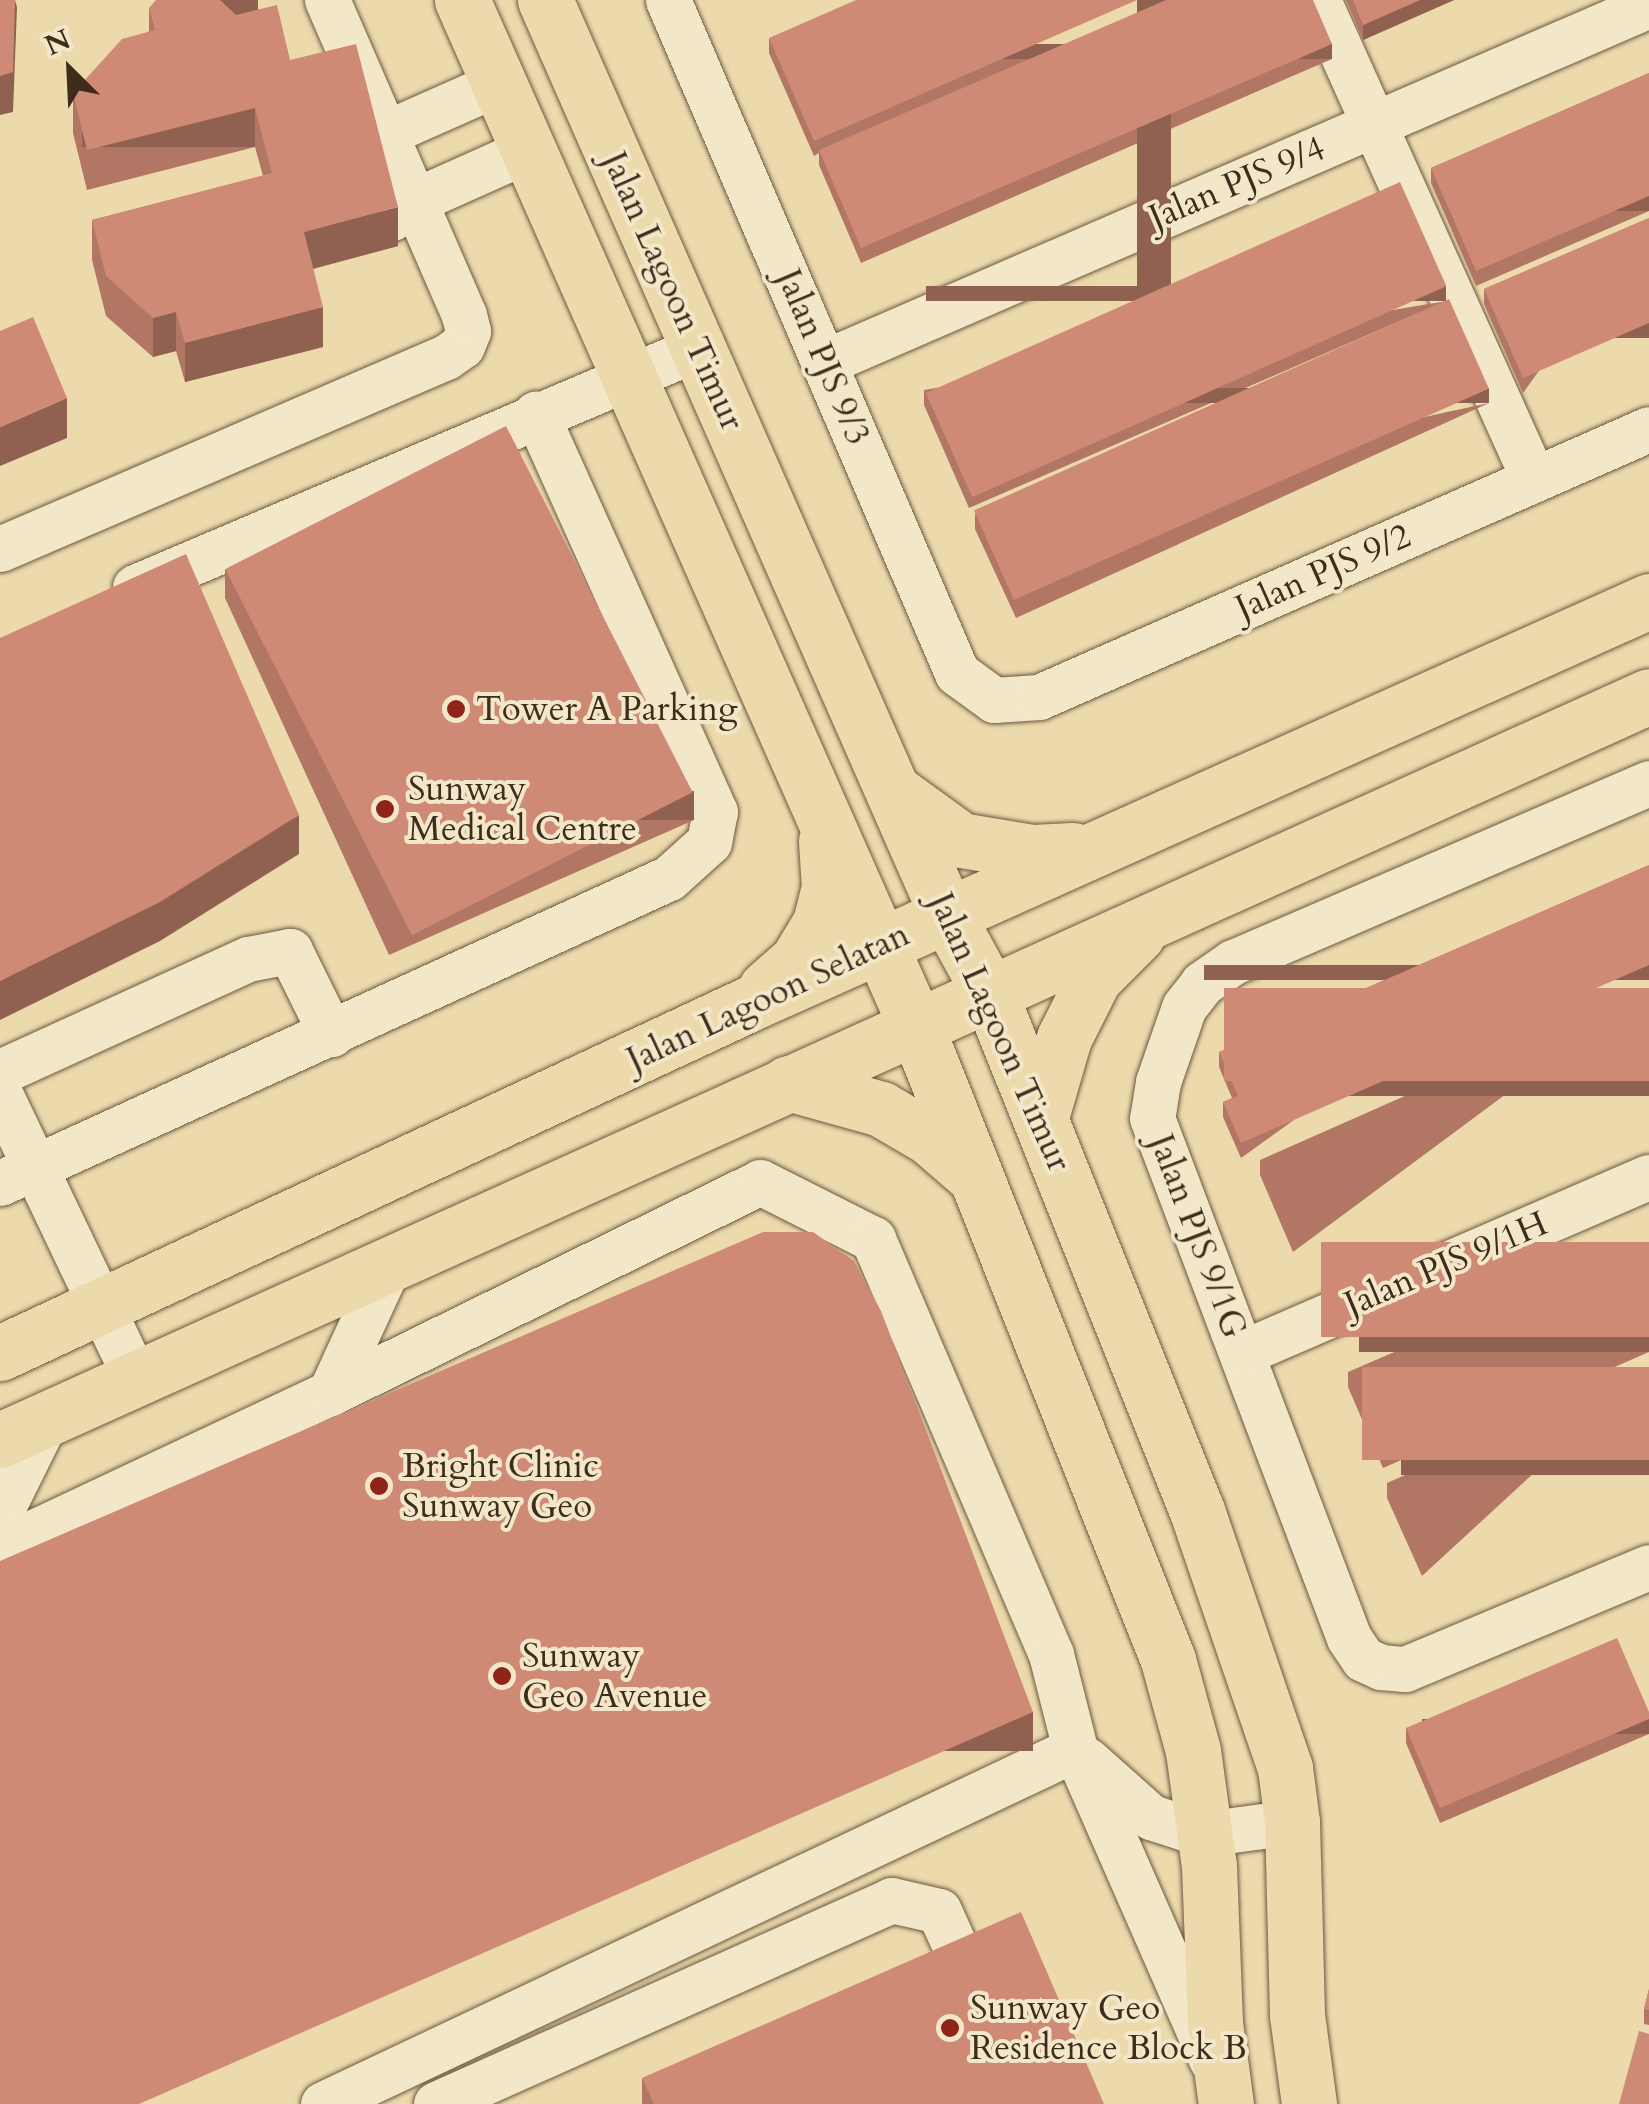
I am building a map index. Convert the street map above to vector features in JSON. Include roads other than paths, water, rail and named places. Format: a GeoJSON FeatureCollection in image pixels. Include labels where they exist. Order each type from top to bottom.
{"type":"FeatureCollection","features":[{"type":"Feature","properties":{"kind":"main road"},"geometry":{"type":"LineString","coordinates":[[462,0],[916,1026],[1168,1660],[1193,1751],[1212,1909],[1223,2093]]}},
{"type":"Feature","properties":{"kind":"main road","name":"Jalan Lagoon Timur"},"geometry":{"type":"LineString","coordinates":[[545,0],[948,915],[990,994],[1197,1511],[1285,1768],[1292,1822],[1297,2015],[1309,2104]]}},
{"type":"Feature","properties":{"kind":"main road","name":"Jalan Lagoon Selatan"},"geometry":{"type":"LineString","coordinates":[[0,1353],[749,1004],[1649,601]]}},
{"type":"Feature","properties":{"kind":"main road"},"geometry":{"type":"LineString","coordinates":[[23,1430],[1649,696]]}},
{"type":"Feature","properties":{"kind":"main road"},"geometry":{"type":"LineString","coordinates":[[893,791],[961,840],[1033,852],[1090,849]]}},
{"type":"Feature","properties":{"kind":"main road"},"geometry":{"type":"LineString","coordinates":[[749,1004],[797,961],[820,923],[828,888],[826,826]]}},
{"type":"Feature","properties":{"kind":"main road"},"geometry":{"type":"LineString","coordinates":[[1041,1116],[1064,1038],[1094,978],[1153,918]]}},
{"type":"Feature","properties":{"kind":"main road"},"geometry":{"type":"LineString","coordinates":[[788,1083],[881,1109],[928,1137],[975,1177]]}},
{"type":"Feature","properties":{"kind":"street"},"geometry":{"type":"LineString","coordinates":[[0,548],[446,357],[462,346],[468,331],[464,315],[326,0]]}},
{"type":"Feature","properties":{"kind":"street","name":"Jalan PJS 9/3"},"geometry":{"type":"LineString","coordinates":[[668,0],[957,672],[994,700]]}},
{"type":"Feature","properties":{"kind":"street"},"geometry":{"type":"LineString","coordinates":[[1318,0],[1534,480]]}},
{"type":"Feature","properties":{"kind":"street","name":"Jalan PJS 9/4"},"geometry":{"type":"LineString","coordinates":[[825,362],[1640,5]]}},
{"type":"Feature","properties":{"kind":"street"},"geometry":{"type":"LineString","coordinates":[[499,83],[386,133],[370,130],[330,149],[342,192],[359,220],[378,223],[414,201],[528,150]]}},
{"type":"Feature","properties":{"kind":"street"},"geometry":{"type":"LineString","coordinates":[[88,607],[536,413],[698,348]]}},
{"type":"Feature","properties":{"kind":"street"},"geometry":{"type":"LineString","coordinates":[[16,1176],[669,878],[709,842],[714,812],[536,413]]}},
{"type":"Feature","properties":{"kind":"street","name":"Jalan PJS 9/2"},"geometry":{"type":"LineString","coordinates":[[994,700],[1038,697],[1649,429]]}},
{"type":"Feature","properties":{"kind":"street","name":"Jalan PJS 9/1G"},"geometry":{"type":"LineString","coordinates":[[1649,783],[1233,962],[1202,984],[1184,1007],[1158,1082],[1152,1118],[1350,1638],[1363,1659],[1381,1667],[1405,1669],[1649,1567]]}},
{"type":"Feature","properties":{"kind":"street"},"geometry":{"type":"LineString","coordinates":[[0,1072],[248,960],[290,951],[331,1034]]}},
{"type":"Feature","properties":{"kind":"street"},"geometry":{"type":"LineString","coordinates":[[0,1094],[16,1176],[101,1308],[136,1381]]}},
{"type":"Feature","properties":{"kind":"street","name":"Jalan PJS 9/1H"},"geometry":{"type":"LineString","coordinates":[[1244,1352],[1649,1176]]}},
{"type":"Feature","properties":{"kind":"street"},"geometry":{"type":"LineString","coordinates":[[0,1548],[330,1393],[760,1182],[874,1240],[1051,1654],[1075,1748],[1223,2093]]}},
{"type":"Feature","properties":{"kind":"street"},"geometry":{"type":"LineString","coordinates":[[330,1393],[389,1265]]}},
{"type":"Feature","properties":{"kind":"street"},"geometry":{"type":"LineString","coordinates":[[0,1513],[23,1430]]}},
{"type":"Feature","properties":{"kind":"street"},"geometry":{"type":"LineString","coordinates":[[1075,1748],[1151,1817],[1203,1834],[1292,1822]]}},
{"type":"Feature","properties":{"kind":"street"},"geometry":{"type":"LineString","coordinates":[[323,2104],[1075,1748]]}},
{"type":"Feature","properties":{"kind":"street"},"geometry":{"type":"LineString","coordinates":[[436,2104],[891,1900],[939,1911],[1026,2104]]}},
{"type":"Feature","properties":{"kind":"place","name":"Tower A Parking"},"geometry":{"type":"Point","coordinates":[456,709]}},
{"type":"Feature","properties":{"kind":"place","name":"Sunway Medical Centre"},"geometry":{"type":"Point","coordinates":[385,809]}},
{"type":"Feature","properties":{"kind":"place","name":"Bright Clinic Sunway Geo"},"geometry":{"type":"Point","coordinates":[379,1486]}},
{"type":"Feature","properties":{"kind":"place","name":"Sunway Geo Avenue"},"geometry":{"type":"Point","coordinates":[502,1676]}},
{"type":"Feature","properties":{"kind":"place","name":"Sunway Geo Residence Block B"},"geometry":{"type":"Point","coordinates":[950,2028]}}]}
